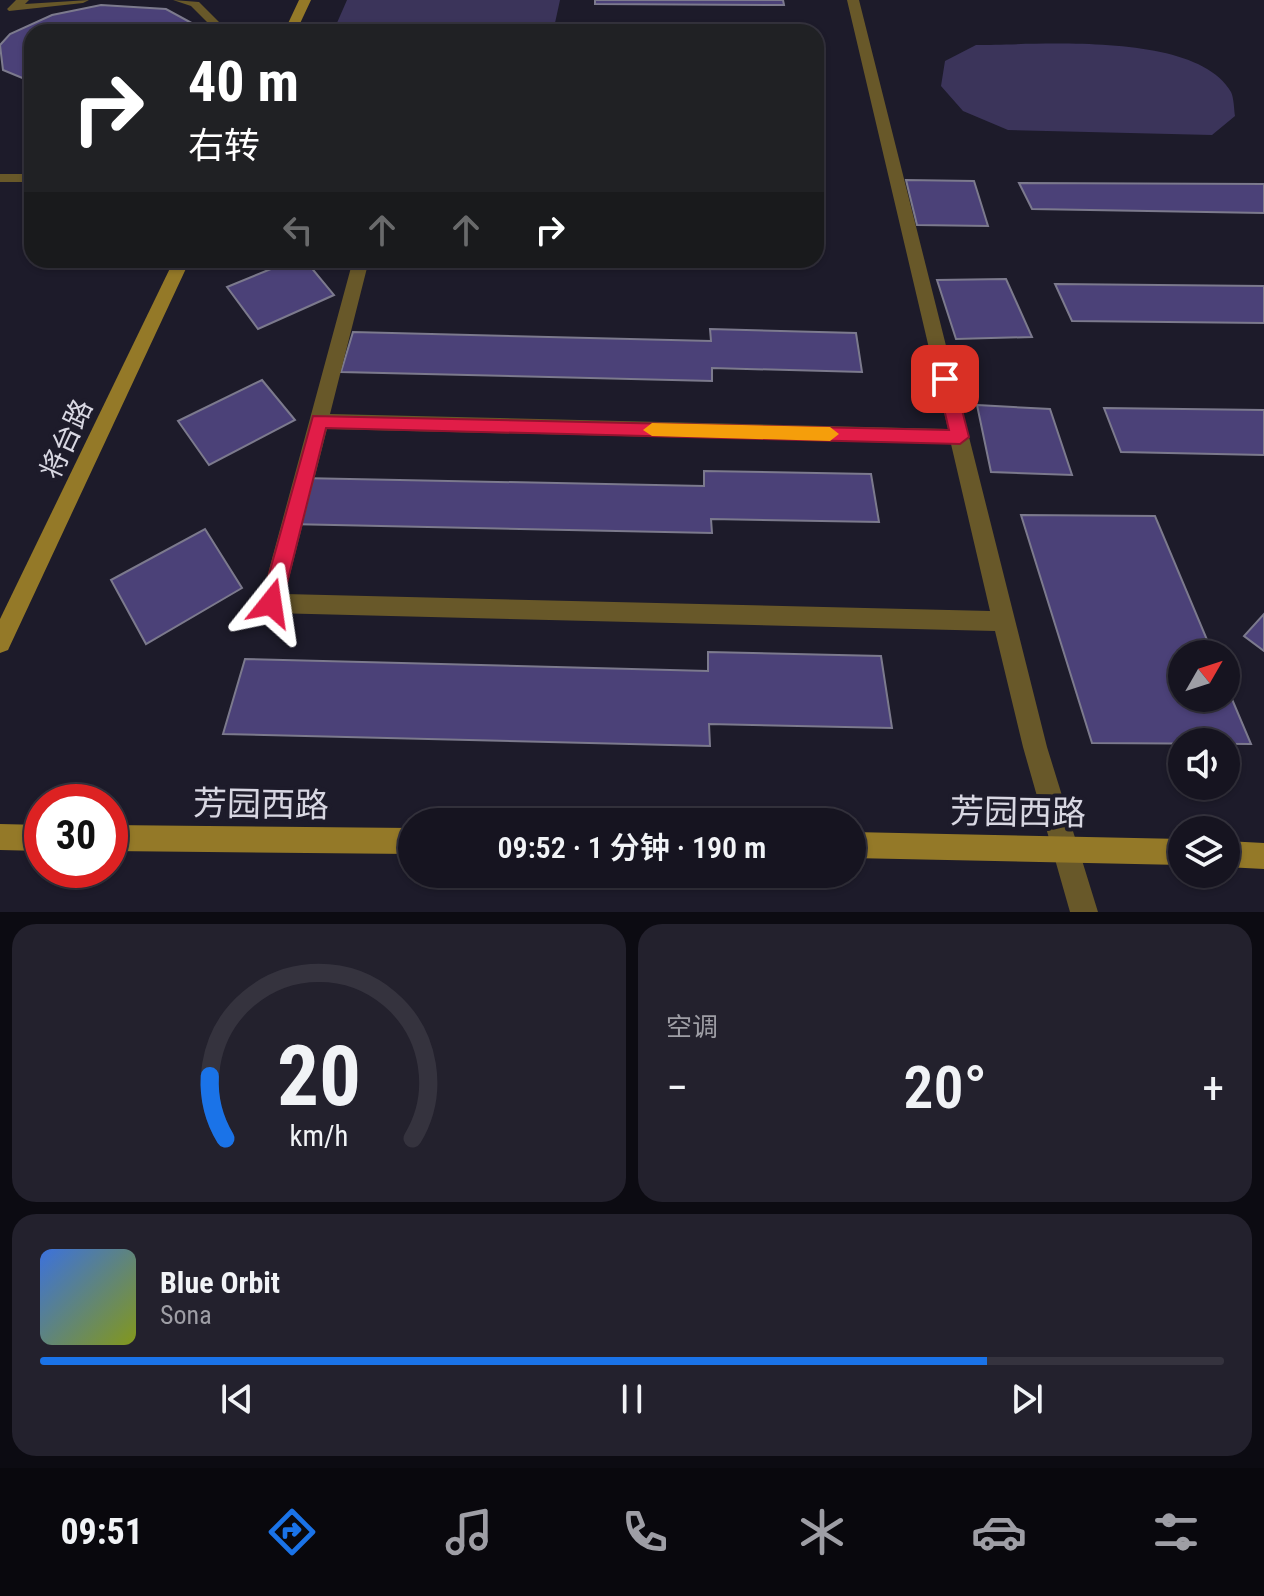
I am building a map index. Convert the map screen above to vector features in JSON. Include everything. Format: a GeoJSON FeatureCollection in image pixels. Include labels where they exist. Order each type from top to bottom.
{"type":"FeatureCollection","features":[{"type":"Feature","properties":{"kind":"main road"},"geometry":{"type":"LineString","coordinates":[[294,24],[305,0]]}},
{"type":"Feature","properties":{"kind":"main road","name":"将台路"},"geometry":{"type":"LineString","coordinates":[[0,643],[178,268]]}},
{"type":"Feature","properties":{"kind":"main road"},"geometry":{"type":"LineString","coordinates":[[0,837],[24,838]]}},
{"type":"Feature","properties":{"kind":"main road","name":"芳园西路"},"geometry":{"type":"LineString","coordinates":[[128,838],[398,841]]}},
{"type":"Feature","properties":{"kind":"main road","name":"芳园西路"},"geometry":{"type":"LineString","coordinates":[[866,845],[1168,851]]}},
{"type":"Feature","properties":{"kind":"main road"},"geometry":{"type":"LineString","coordinates":[[1240,855],[1264,856]]}},
{"type":"Feature","properties":{"kind":"street"},"geometry":{"type":"LineString","coordinates":[[853,0],[1035,747],[1084,912]]}},
{"type":"Feature","properties":{"kind":"street"},"geometry":{"type":"LineString","coordinates":[[359,268],[271,603],[1004,621]]}},
{"type":"Feature","properties":{"kind":"street"},"geometry":{"type":"LineString","coordinates":[[319,421],[960,437]]}},
{"type":"Feature","properties":{"kind":"lane"},"geometry":{"type":"LineString","coordinates":[[23,0],[13,9],[83,0]]}},
{"type":"Feature","properties":{"kind":"lane"},"geometry":{"type":"LineString","coordinates":[[179,0],[195,4],[215,24]]}},
{"type":"Feature","properties":{"kind":"lane"},"geometry":{"type":"LineString","coordinates":[[0,178],[24,178]]}},
{"type":"Feature","properties":{"kind":"shaded area"},"geometry":{"type":"Polygon","coordinates":[[[347,0],[560,0],[555,24],[336,24],[347,0]]]}},
{"type":"Feature","properties":{"kind":"shaded area"},"geometry":{"type":"Polygon","coordinates":[[[976,45],[1114,46],[1151,50],[1185,59],[1213,72],[1231,92],[1235,116],[1212,135],[1008,130],[963,111],[941,86],[945,61],[976,45]]]}},
{"type":"Feature","properties":{"kind":"building"},"geometry":{"type":"Polygon","coordinates":[[[595,0],[783,0],[784,5],[595,4],[595,0]]]}},
{"type":"Feature","properties":{"kind":"building"},"geometry":{"type":"Polygon","coordinates":[[[101,5],[166,9],[194,24],[32,24],[52,15],[101,5]]]}},
{"type":"Feature","properties":{"kind":"building"},"geometry":{"type":"Polygon","coordinates":[[[24,28],[24,79],[3,70],[0,45],[10,34],[24,28]]]}},
{"type":"Feature","properties":{"kind":"building"},"geometry":{"type":"Polygon","coordinates":[[[906,180],[974,181],[988,226],[917,225],[906,180]]]}},
{"type":"Feature","properties":{"kind":"building"},"geometry":{"type":"Polygon","coordinates":[[[1019,183],[1264,184],[1264,213],[1032,209],[1019,183]]]}},
{"type":"Feature","properties":{"kind":"building"},"geometry":{"type":"Polygon","coordinates":[[[273,268],[312,268],[334,295],[258,329],[227,287],[273,268]]]}},
{"type":"Feature","properties":{"kind":"building"},"geometry":{"type":"Polygon","coordinates":[[[1006,279],[1032,337],[956,339],[937,280],[1006,279]]]}},
{"type":"Feature","properties":{"kind":"building"},"geometry":{"type":"Polygon","coordinates":[[[1055,284],[1264,286],[1264,323],[1072,321],[1055,284]]]}},
{"type":"Feature","properties":{"kind":"building"},"geometry":{"type":"Polygon","coordinates":[[[710,329],[856,333],[862,372],[712,368],[712,381],[341,372],[353,332],[711,341],[710,329]]]}},
{"type":"Feature","properties":{"kind":"building"},"geometry":{"type":"Polygon","coordinates":[[[262,380],[295,420],[209,465],[178,421],[262,380]]]}},
{"type":"Feature","properties":{"kind":"building"},"geometry":{"type":"Polygon","coordinates":[[[977,405],[1050,409],[1072,475],[991,472],[977,405]]]}},
{"type":"Feature","properties":{"kind":"building"},"geometry":{"type":"Polygon","coordinates":[[[1104,408],[1264,410],[1264,455],[1121,452],[1104,408]]]}},
{"type":"Feature","properties":{"kind":"building"},"geometry":{"type":"Polygon","coordinates":[[[704,471],[871,474],[879,522],[711,519],[712,533],[288,524],[301,478],[704,486],[704,471]]]}},
{"type":"Feature","properties":{"kind":"building"},"geometry":{"type":"Polygon","coordinates":[[[1021,515],[1155,516],[1207,640],[1168,640],[1168,712],[1237,712],[1251,744],[1240,744],[1240,728],[1168,728],[1168,743],[1092,743],[1021,515]]]}},
{"type":"Feature","properties":{"kind":"building"},"geometry":{"type":"Polygon","coordinates":[[[205,529],[242,588],[146,644],[111,580],[205,529]]]}},
{"type":"Feature","properties":{"kind":"building"},"geometry":{"type":"Polygon","coordinates":[[[1264,614],[1264,651],[1244,636],[1264,614]]]}},
{"type":"Feature","properties":{"kind":"building"},"geometry":{"type":"Polygon","coordinates":[[[708,652],[881,656],[892,728],[709,724],[710,746],[223,734],[245,659],[708,671],[708,652]]]}},
{"type":"Feature","properties":{"kind":"slow traffic"},"geometry":{"type":"LineString","coordinates":[[652,430],[830,434]]}},
{"type":"Feature","properties":{"kind":"route"},"geometry":{"type":"LineString","coordinates":[[271,603],[319,421],[960,437],[945,379]]}}]}
